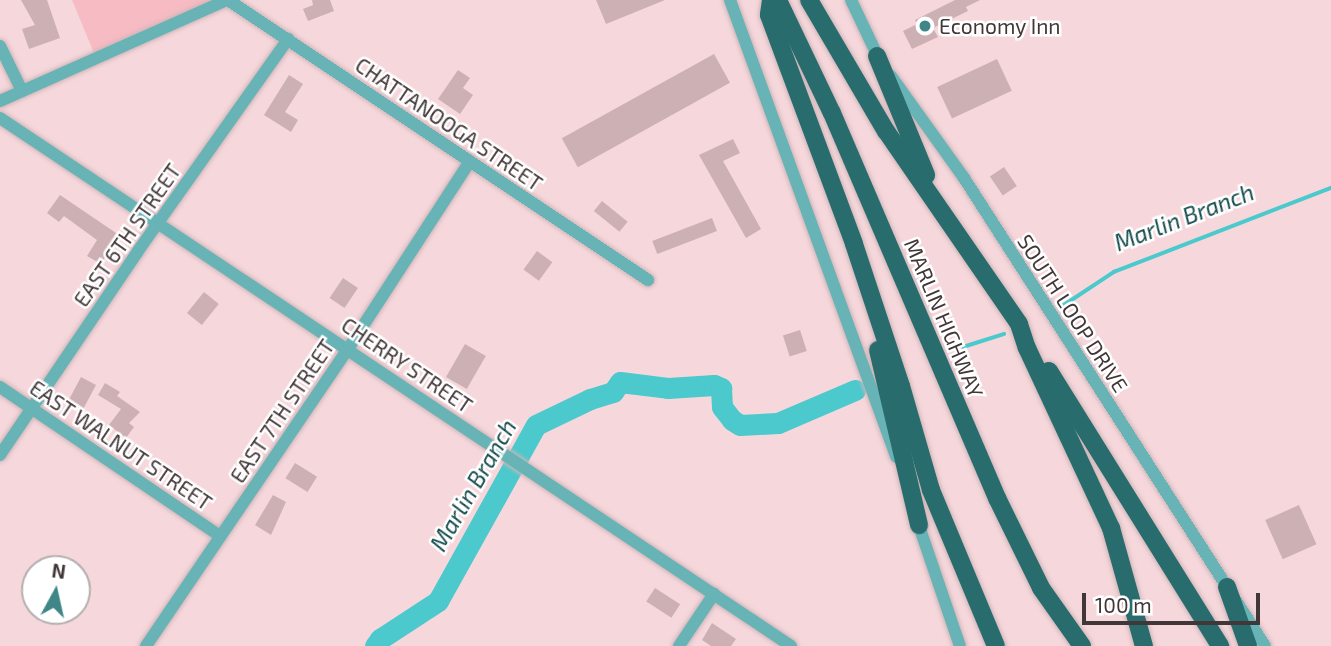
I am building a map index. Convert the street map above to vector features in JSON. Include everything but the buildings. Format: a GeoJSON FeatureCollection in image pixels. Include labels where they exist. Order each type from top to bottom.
{"type":"FeatureCollection","features":[{"type":"Feature","properties":{"kind":"highway"},"geometry":{"type":"LineString","coordinates":[[771,0],[769,15],[854,244],[901,386],[931,490],[996,646]]}},
{"type":"Feature","properties":{"kind":"highway","name":"MARLIN HIGHWAY"},"geometry":{"type":"LineString","coordinates":[[778,0],[832,113],[997,498],[1041,588],[1082,645]]}},
{"type":"Feature","properties":{"kind":"highway"},"geometry":{"type":"LineString","coordinates":[[809,0],[886,131],[1019,324],[1132,500],[1220,646]]}},
{"type":"Feature","properties":{"kind":"highway"},"geometry":{"type":"LineString","coordinates":[[877,56],[901,121],[951,229]]}},
{"type":"Feature","properties":{"kind":"highway"},"geometry":{"type":"LineString","coordinates":[[854,244],[919,525]]}},
{"type":"Feature","properties":{"kind":"highway"},"geometry":{"type":"LineString","coordinates":[[1019,324],[1027,348],[1111,528],[1144,646]]}},
{"type":"Feature","properties":{"kind":"highway"},"geometry":{"type":"LineString","coordinates":[[1227,587],[1248,646]]}},
{"type":"Feature","properties":{"kind":"street","name":"CHATTANOOGA STREET"},"geometry":{"type":"LineString","coordinates":[[228,0],[648,280]]}},
{"type":"Feature","properties":{"kind":"street"},"geometry":{"type":"LineString","coordinates":[[0,101],[228,0]]}},
{"type":"Feature","properties":{"kind":"street"},"geometry":{"type":"LineString","coordinates":[[730,0],[960,646]]}},
{"type":"Feature","properties":{"kind":"street","name":"SOUTH LOOP DRIVE"},"geometry":{"type":"LineString","coordinates":[[850,0],[877,56],[964,178],[1265,646]]}},
{"type":"Feature","properties":{"kind":"street","name":"EAST 6TH STREET"},"geometry":{"type":"LineString","coordinates":[[0,455],[158,223],[288,39]]}},
{"type":"Feature","properties":{"kind":"street"},"geometry":{"type":"LineString","coordinates":[[0,46],[22,91]]}},
{"type":"Feature","properties":{"kind":"street","name":"CHERRY STREET"},"geometry":{"type":"LineString","coordinates":[[0,118],[791,646]]}},
{"type":"Feature","properties":{"kind":"street","name":"EAST 7TH STREET"},"geometry":{"type":"LineString","coordinates":[[146,646],[348,349],[470,161]]}},
{"type":"Feature","properties":{"kind":"street","name":"EAST WALNUT STREET"},"geometry":{"type":"LineString","coordinates":[[0,387],[220,536]]}},
{"type":"Feature","properties":{"kind":"street"},"geometry":{"type":"LineString","coordinates":[[680,646],[714,594]]}},
{"type":"Feature","properties":{"kind":"shaded area"},"geometry":{"type":"Polygon","coordinates":[[[72,0],[228,0],[96,58],[72,0]]]}},
{"type":"Feature","properties":{"kind":"waterway","name":"Marlin Branch"},"geometry":{"type":"LineString","coordinates":[[1061,307],[1114,272],[1331,188]]}},
{"type":"Feature","properties":{"kind":"waterway","name":"Marlin Branch"},"geometry":{"type":"LineString","coordinates":[[963,347],[1004,334]]}},
{"type":"Feature","properties":{"kind":"waterway","name":"Marlin Branch"},"geometry":{"type":"LineString","coordinates":[[375,646],[380,639],[438,601],[536,425],[590,399],[613,392],[620,382],[668,388],[714,385],[721,388],[722,407],[732,420],[740,425],[778,423],[855,390]]}},
{"type":"Feature","properties":{"kind":"place","name":"Economy Inn"},"geometry":{"type":"Point","coordinates":[925,26]}}]}
